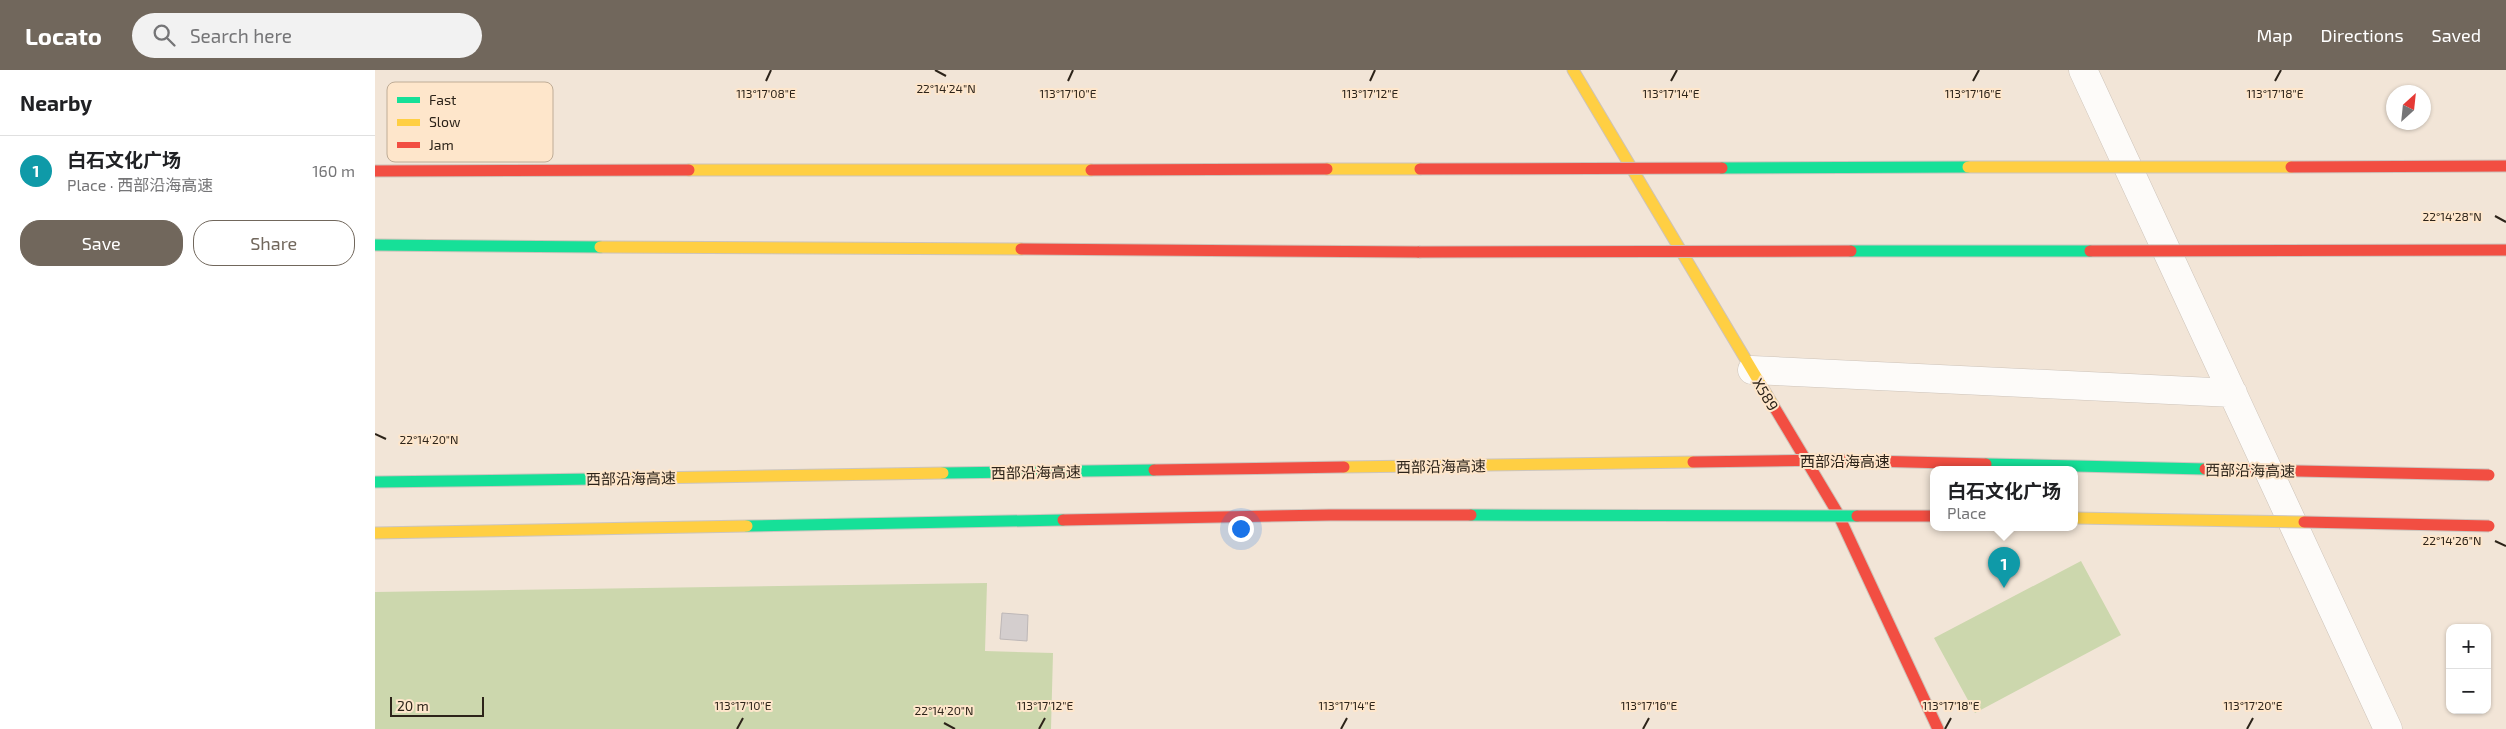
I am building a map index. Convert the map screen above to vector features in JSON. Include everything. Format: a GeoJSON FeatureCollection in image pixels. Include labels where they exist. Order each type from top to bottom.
{"type":"FeatureCollection","features":[{"type":"Feature","properties":{"kind":"main road","name":"X589"},"geometry":{"type":"LineString","coordinates":[[1573,70],[1837,512],[1938,729]]}},
{"type":"Feature","properties":{"kind":"main road"},"geometry":{"type":"LineString","coordinates":[[375,171],[2506,166]]}},
{"type":"Feature","properties":{"kind":"main road"},"geometry":{"type":"LineString","coordinates":[[375,245],[1419,252],[2506,250]]}},
{"type":"Feature","properties":{"kind":"main road","name":"西部沿海高速"},"geometry":{"type":"LineString","coordinates":[[375,482],[1832,460],[2493,475]]}},
{"type":"Feature","properties":{"kind":"main road"},"geometry":{"type":"LineString","coordinates":[[375,534],[1330,516],[1930,514]]}},
{"type":"Feature","properties":{"kind":"main road"},"geometry":{"type":"LineString","coordinates":[[2078,518],[2493,526]]}},
{"type":"Feature","properties":{"kind":"street"},"geometry":{"type":"LineString","coordinates":[[2083,70],[2388,729]]}},
{"type":"Feature","properties":{"kind":"street"},"geometry":{"type":"LineString","coordinates":[[1752,370],[2233,393]]}},
{"type":"Feature","properties":{"kind":"street"},"geometry":{"type":"LineString","coordinates":[[375,538],[1837,512],[1930,514]]}},
{"type":"Feature","properties":{"kind":"green space"},"geometry":{"type":"Polygon","coordinates":[[[2081,561],[2121,635],[1975,713],[1934,638],[2081,561]]]}},
{"type":"Feature","properties":{"kind":"green space"},"geometry":{"type":"Polygon","coordinates":[[[987,583],[985,651],[1053,653],[1051,729],[375,729],[375,592],[987,583]]]}},
{"type":"Feature","properties":{"kind":"building"},"geometry":{"type":"Polygon","coordinates":[[[1002,613],[1028,615],[1027,641],[1000,639],[1002,613]]]}},
{"type":"Feature","properties":{"kind":"traffic: fast"},"geometry":{"type":"LineString","coordinates":[[1722,168],[1968,167]]}},
{"type":"Feature","properties":{"kind":"traffic: fast"},"geometry":{"type":"LineString","coordinates":[[375,245],[600,247]]}},
{"type":"Feature","properties":{"kind":"traffic: fast"},"geometry":{"type":"LineString","coordinates":[[1851,251],[2090,251]]}},
{"type":"Feature","properties":{"kind":"traffic: fast"},"geometry":{"type":"LineString","coordinates":[[1986,464],[2074,466]]}},
{"type":"Feature","properties":{"kind":"traffic: fast"},"geometry":{"type":"LineString","coordinates":[[2078,466],[2205,469]]}},
{"type":"Feature","properties":{"kind":"traffic: fast"},"geometry":{"type":"LineString","coordinates":[[943,473],[1154,470]]}},
{"type":"Feature","properties":{"kind":"traffic: fast"},"geometry":{"type":"LineString","coordinates":[[375,482],[594,479]]}},
{"type":"Feature","properties":{"kind":"traffic: fast"},"geometry":{"type":"LineString","coordinates":[[1471,515],[1857,516]]}},
{"type":"Feature","properties":{"kind":"traffic: fast"},"geometry":{"type":"LineString","coordinates":[[747,526],[1063,520]]}},
{"type":"Feature","properties":{"kind":"traffic: slow"},"geometry":{"type":"LineString","coordinates":[[1573,70],[1773,405]]}},
{"type":"Feature","properties":{"kind":"traffic: slow"},"geometry":{"type":"LineString","coordinates":[[1968,167],[2291,167]]}},
{"type":"Feature","properties":{"kind":"traffic: slow"},"geometry":{"type":"LineString","coordinates":[[1327,169],[1420,169]]}},
{"type":"Feature","properties":{"kind":"traffic: slow"},"geometry":{"type":"LineString","coordinates":[[689,170],[1091,170]]}},
{"type":"Feature","properties":{"kind":"traffic: slow"},"geometry":{"type":"LineString","coordinates":[[600,247],[1021,249]]}},
{"type":"Feature","properties":{"kind":"traffic: slow"},"geometry":{"type":"LineString","coordinates":[[1344,467],[1693,462]]}},
{"type":"Feature","properties":{"kind":"traffic: slow"},"geometry":{"type":"LineString","coordinates":[[594,479],[943,473]]}},
{"type":"Feature","properties":{"kind":"traffic: slow"},"geometry":{"type":"LineString","coordinates":[[2078,518],[2304,522]]}},
{"type":"Feature","properties":{"kind":"traffic: slow"},"geometry":{"type":"LineString","coordinates":[[375,533],[747,526]]}},
{"type":"Feature","properties":{"kind":"traffic: jam"},"geometry":{"type":"LineString","coordinates":[[2291,167],[2506,166]]}},
{"type":"Feature","properties":{"kind":"traffic: jam"},"geometry":{"type":"LineString","coordinates":[[1420,169],[1722,168]]}},
{"type":"Feature","properties":{"kind":"traffic: jam"},"geometry":{"type":"LineString","coordinates":[[1091,170],[1327,169]]}},
{"type":"Feature","properties":{"kind":"traffic: jam"},"geometry":{"type":"LineString","coordinates":[[375,171],[689,170]]}},
{"type":"Feature","properties":{"kind":"traffic: jam"},"geometry":{"type":"LineString","coordinates":[[1021,249],[1419,252]]}},
{"type":"Feature","properties":{"kind":"traffic: jam"},"geometry":{"type":"LineString","coordinates":[[2090,251],[2506,250]]}},
{"type":"Feature","properties":{"kind":"traffic: jam"},"geometry":{"type":"LineString","coordinates":[[1419,252],[1851,251]]}},
{"type":"Feature","properties":{"kind":"traffic: jam"},"geometry":{"type":"LineString","coordinates":[[1773,405],[1837,512],[1938,729]]}},
{"type":"Feature","properties":{"kind":"traffic: jam"},"geometry":{"type":"LineString","coordinates":[[1693,462],[1832,460],[1986,464]]}},
{"type":"Feature","properties":{"kind":"traffic: jam"},"geometry":{"type":"LineString","coordinates":[[1154,470],[1344,467]]}},
{"type":"Feature","properties":{"kind":"traffic: jam"},"geometry":{"type":"LineString","coordinates":[[2205,469],[2489,475]]}},
{"type":"Feature","properties":{"kind":"traffic: jam"},"geometry":{"type":"LineString","coordinates":[[1063,520],[1330,515],[1471,515]]}},
{"type":"Feature","properties":{"kind":"traffic: jam"},"geometry":{"type":"LineString","coordinates":[[1857,516],[1930,516]]}},
{"type":"Feature","properties":{"kind":"traffic: jam"},"geometry":{"type":"LineString","coordinates":[[2304,522],[2489,526]]}},
{"type":"Feature","properties":{"kind":"place","name":"白石文化广场"},"geometry":{"type":"Point","coordinates":[2004,588]}}]}
